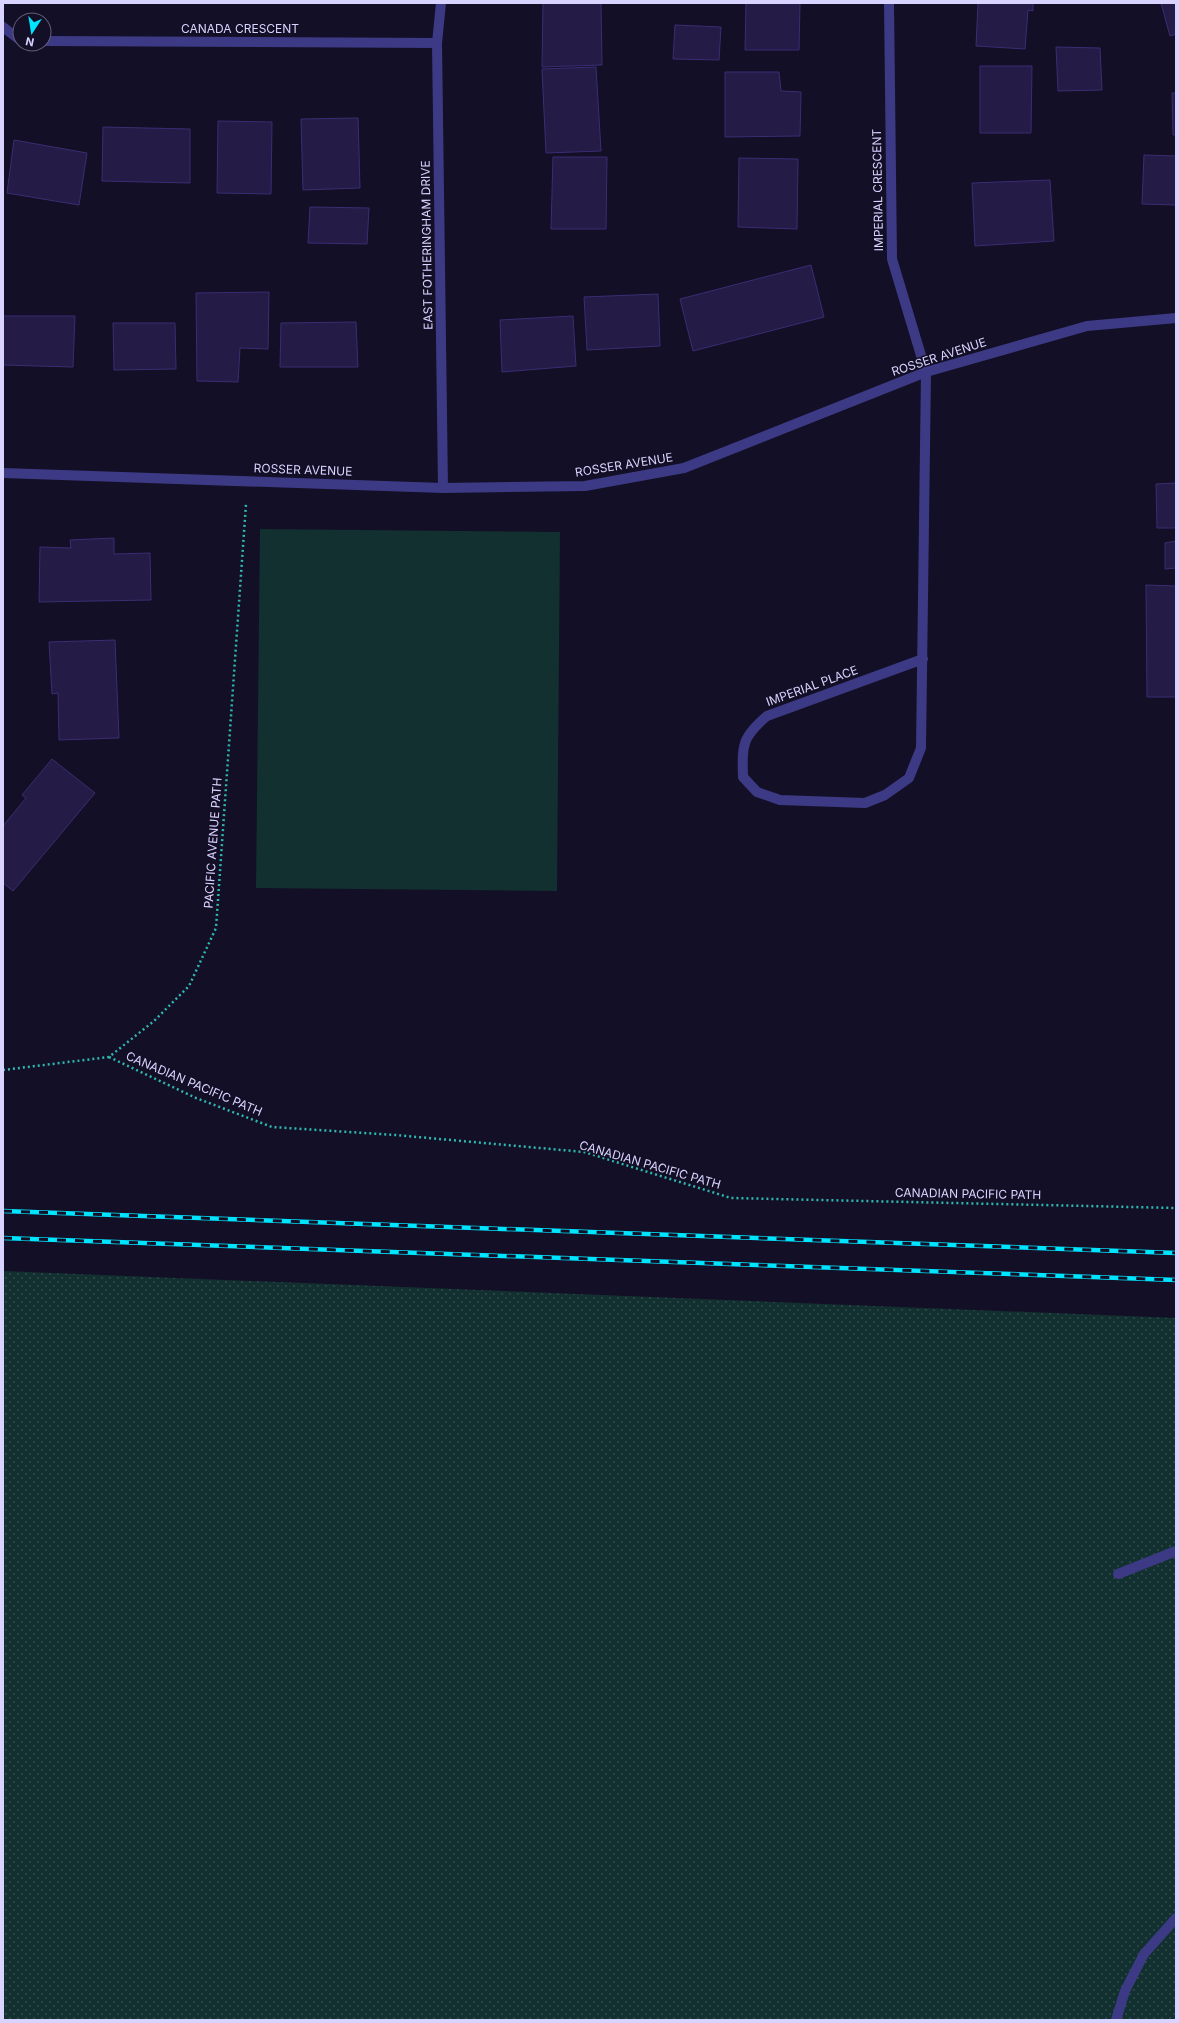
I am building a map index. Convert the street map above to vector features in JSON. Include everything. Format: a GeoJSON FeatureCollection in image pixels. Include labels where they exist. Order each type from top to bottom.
{"type":"FeatureCollection","features":[{"type":"Feature","properties":{"kind":"street","name":"EAST FOTHERINGHAM DRIVE"},"geometry":{"type":"LineString","coordinates":[[441,3],[437,42],[443,488]]}},
{"type":"Feature","properties":{"kind":"street","name":"IMPERIAL CRESCENT"},"geometry":{"type":"LineString","coordinates":[[889,3],[892,259],[926,372]]}},
{"type":"Feature","properties":{"kind":"street"},"geometry":{"type":"LineString","coordinates":[[3,27],[12,34]]}},
{"type":"Feature","properties":{"kind":"street","name":"CANADA CRESCENT"},"geometry":{"type":"LineString","coordinates":[[52,41],[437,42]]}},
{"type":"Feature","properties":{"kind":"street","name":"ROSSER AVENUE"},"geometry":{"type":"LineString","coordinates":[[3,473],[443,488],[585,486],[684,468],[926,372],[1086,326],[1176,318]]}},
{"type":"Feature","properties":{"kind":"street","name":"IMPERIAL PLACE"},"geometry":{"type":"LineString","coordinates":[[923,659],[767,716],[751,730],[742,750],[743,777],[757,792],[780,800],[864,803],[885,795],[909,778],[921,748],[923,659],[926,372]]}},
{"type":"Feature","properties":{"kind":"street"},"geometry":{"type":"LineString","coordinates":[[1118,1574],[1176,1551]]}},
{"type":"Feature","properties":{"kind":"street"},"geometry":{"type":"LineString","coordinates":[[1116,2020],[1125,1991],[1144,1954],[1176,1918]]}},
{"type":"Feature","properties":{"kind":"path","name":"PACIFIC AVENUE PATH"},"geometry":{"type":"LineString","coordinates":[[110,1057],[154,1022],[189,986],[216,928],[248,481]]}},
{"type":"Feature","properties":{"kind":"path"},"geometry":{"type":"LineString","coordinates":[[3,1070],[110,1057]]}},
{"type":"Feature","properties":{"kind":"path","name":"CANADIAN PACIFIC PATH"},"geometry":{"type":"LineString","coordinates":[[110,1057],[196,1098],[272,1127],[395,1135],[584,1152],[731,1198],[1176,1208]]}},
{"type":"Feature","properties":{"kind":"green space"},"geometry":{"type":"Polygon","coordinates":[[[260,529],[560,532],[557,891],[256,888],[260,529]]]}},
{"type":"Feature","properties":{"kind":"green space"},"geometry":{"type":"Polygon","coordinates":[[[3,1271],[1176,1318],[1176,2020],[3,2020],[3,1271]]]}},
{"type":"Feature","properties":{"kind":"building"},"geometry":{"type":"Polygon","coordinates":[[[543,3],[601,3],[602,65],[542,67],[543,3]]]}},
{"type":"Feature","properties":{"kind":"building"},"geometry":{"type":"Polygon","coordinates":[[[746,3],[800,3],[799,50],[745,50],[746,3]]]}},
{"type":"Feature","properties":{"kind":"building"},"geometry":{"type":"Polygon","coordinates":[[[978,3],[1033,3],[1033,11],[1028,10],[1025,49],[976,46],[978,3]]]}},
{"type":"Feature","properties":{"kind":"building"},"geometry":{"type":"Polygon","coordinates":[[[1161,3],[1176,3],[1176,34],[1170,36],[1161,3]]]}},
{"type":"Feature","properties":{"kind":"building"},"geometry":{"type":"Polygon","coordinates":[[[675,25],[721,27],[719,60],[673,59],[675,25]]]}},
{"type":"Feature","properties":{"kind":"building"},"geometry":{"type":"Polygon","coordinates":[[[1056,47],[1100,48],[1102,90],[1058,91],[1056,47]]]}},
{"type":"Feature","properties":{"kind":"building"},"geometry":{"type":"Polygon","coordinates":[[[980,66],[1032,66],[1031,133],[980,133],[980,66]]]}},
{"type":"Feature","properties":{"kind":"building"},"geometry":{"type":"Polygon","coordinates":[[[596,67],[601,151],[546,153],[542,69],[596,67]]]}},
{"type":"Feature","properties":{"kind":"building"},"geometry":{"type":"Polygon","coordinates":[[[725,72],[779,72],[781,91],[801,92],[800,136],[725,137],[725,72]]]}},
{"type":"Feature","properties":{"kind":"building"},"geometry":{"type":"Polygon","coordinates":[[[1172,93],[1176,93],[1176,135],[1173,135],[1172,93]]]}},
{"type":"Feature","properties":{"kind":"building"},"geometry":{"type":"Polygon","coordinates":[[[358,118],[360,188],[303,190],[301,119],[358,118]]]}},
{"type":"Feature","properties":{"kind":"building"},"geometry":{"type":"Polygon","coordinates":[[[218,121],[272,122],[271,194],[217,193],[218,121]]]}},
{"type":"Feature","properties":{"kind":"building"},"geometry":{"type":"Polygon","coordinates":[[[103,127],[190,129],[190,183],[102,181],[103,127]]]}},
{"type":"Feature","properties":{"kind":"building"},"geometry":{"type":"Polygon","coordinates":[[[14,140],[87,153],[79,205],[7,193],[14,140]]]}},
{"type":"Feature","properties":{"kind":"building"},"geometry":{"type":"Polygon","coordinates":[[[1144,155],[1176,156],[1176,205],[1142,204],[1144,155]]]}},
{"type":"Feature","properties":{"kind":"building"},"geometry":{"type":"Polygon","coordinates":[[[553,157],[607,157],[606,229],[551,229],[553,157]]]}},
{"type":"Feature","properties":{"kind":"building"},"geometry":{"type":"Polygon","coordinates":[[[739,158],[798,159],[797,229],[738,227],[739,158]]]}},
{"type":"Feature","properties":{"kind":"building"},"geometry":{"type":"Polygon","coordinates":[[[1050,180],[1054,241],[975,246],[972,183],[1050,180]]]}},
{"type":"Feature","properties":{"kind":"building"},"geometry":{"type":"Polygon","coordinates":[[[310,207],[369,208],[367,244],[308,243],[310,207]]]}},
{"type":"Feature","properties":{"kind":"building"},"geometry":{"type":"Polygon","coordinates":[[[811,265],[824,317],[693,351],[680,299],[811,265]]]}},
{"type":"Feature","properties":{"kind":"building"},"geometry":{"type":"Polygon","coordinates":[[[269,292],[268,349],[240,348],[238,382],[197,381],[196,293],[269,292]]]}},
{"type":"Feature","properties":{"kind":"building"},"geometry":{"type":"Polygon","coordinates":[[[658,294],[660,346],[587,350],[584,297],[658,294]]]}},
{"type":"Feature","properties":{"kind":"building"},"geometry":{"type":"Polygon","coordinates":[[[3,316],[75,316],[73,367],[3,365],[3,316]]]}},
{"type":"Feature","properties":{"kind":"building"},"geometry":{"type":"Polygon","coordinates":[[[573,316],[576,366],[502,372],[500,320],[573,316]]]}},
{"type":"Feature","properties":{"kind":"building"},"geometry":{"type":"Polygon","coordinates":[[[356,322],[358,367],[280,367],[281,323],[356,322]]]}},
{"type":"Feature","properties":{"kind":"building"},"geometry":{"type":"Polygon","coordinates":[[[113,323],[175,323],[176,369],[114,370],[113,323]]]}},
{"type":"Feature","properties":{"kind":"building"},"geometry":{"type":"Polygon","coordinates":[[[1176,483],[1176,528],[1157,528],[1156,484],[1176,483]]]}},
{"type":"Feature","properties":{"kind":"building"},"geometry":{"type":"Polygon","coordinates":[[[114,538],[114,554],[150,553],[151,600],[39,602],[40,547],[71,548],[70,540],[114,538]]]}},
{"type":"Feature","properties":{"kind":"building"},"geometry":{"type":"Polygon","coordinates":[[[1176,541],[1176,568],[1165,569],[1165,543],[1176,541]]]}},
{"type":"Feature","properties":{"kind":"building"},"geometry":{"type":"Polygon","coordinates":[[[1146,585],[1176,586],[1176,697],[1147,697],[1146,585]]]}},
{"type":"Feature","properties":{"kind":"building"},"geometry":{"type":"Polygon","coordinates":[[[115,640],[119,738],[59,740],[58,693],[52,694],[49,642],[115,640]]]}},
{"type":"Feature","properties":{"kind":"building"},"geometry":{"type":"Polygon","coordinates":[[[52,759],[95,793],[13,891],[3,883],[3,826],[26,798],[22,795],[52,759]]]}},
{"type":"Feature","properties":{"kind":"railway"},"geometry":{"type":"LineString","coordinates":[[3,1211],[1176,1253]]}},
{"type":"Feature","properties":{"kind":"railway"},"geometry":{"type":"LineString","coordinates":[[3,1238],[1176,1280]]}}]}
